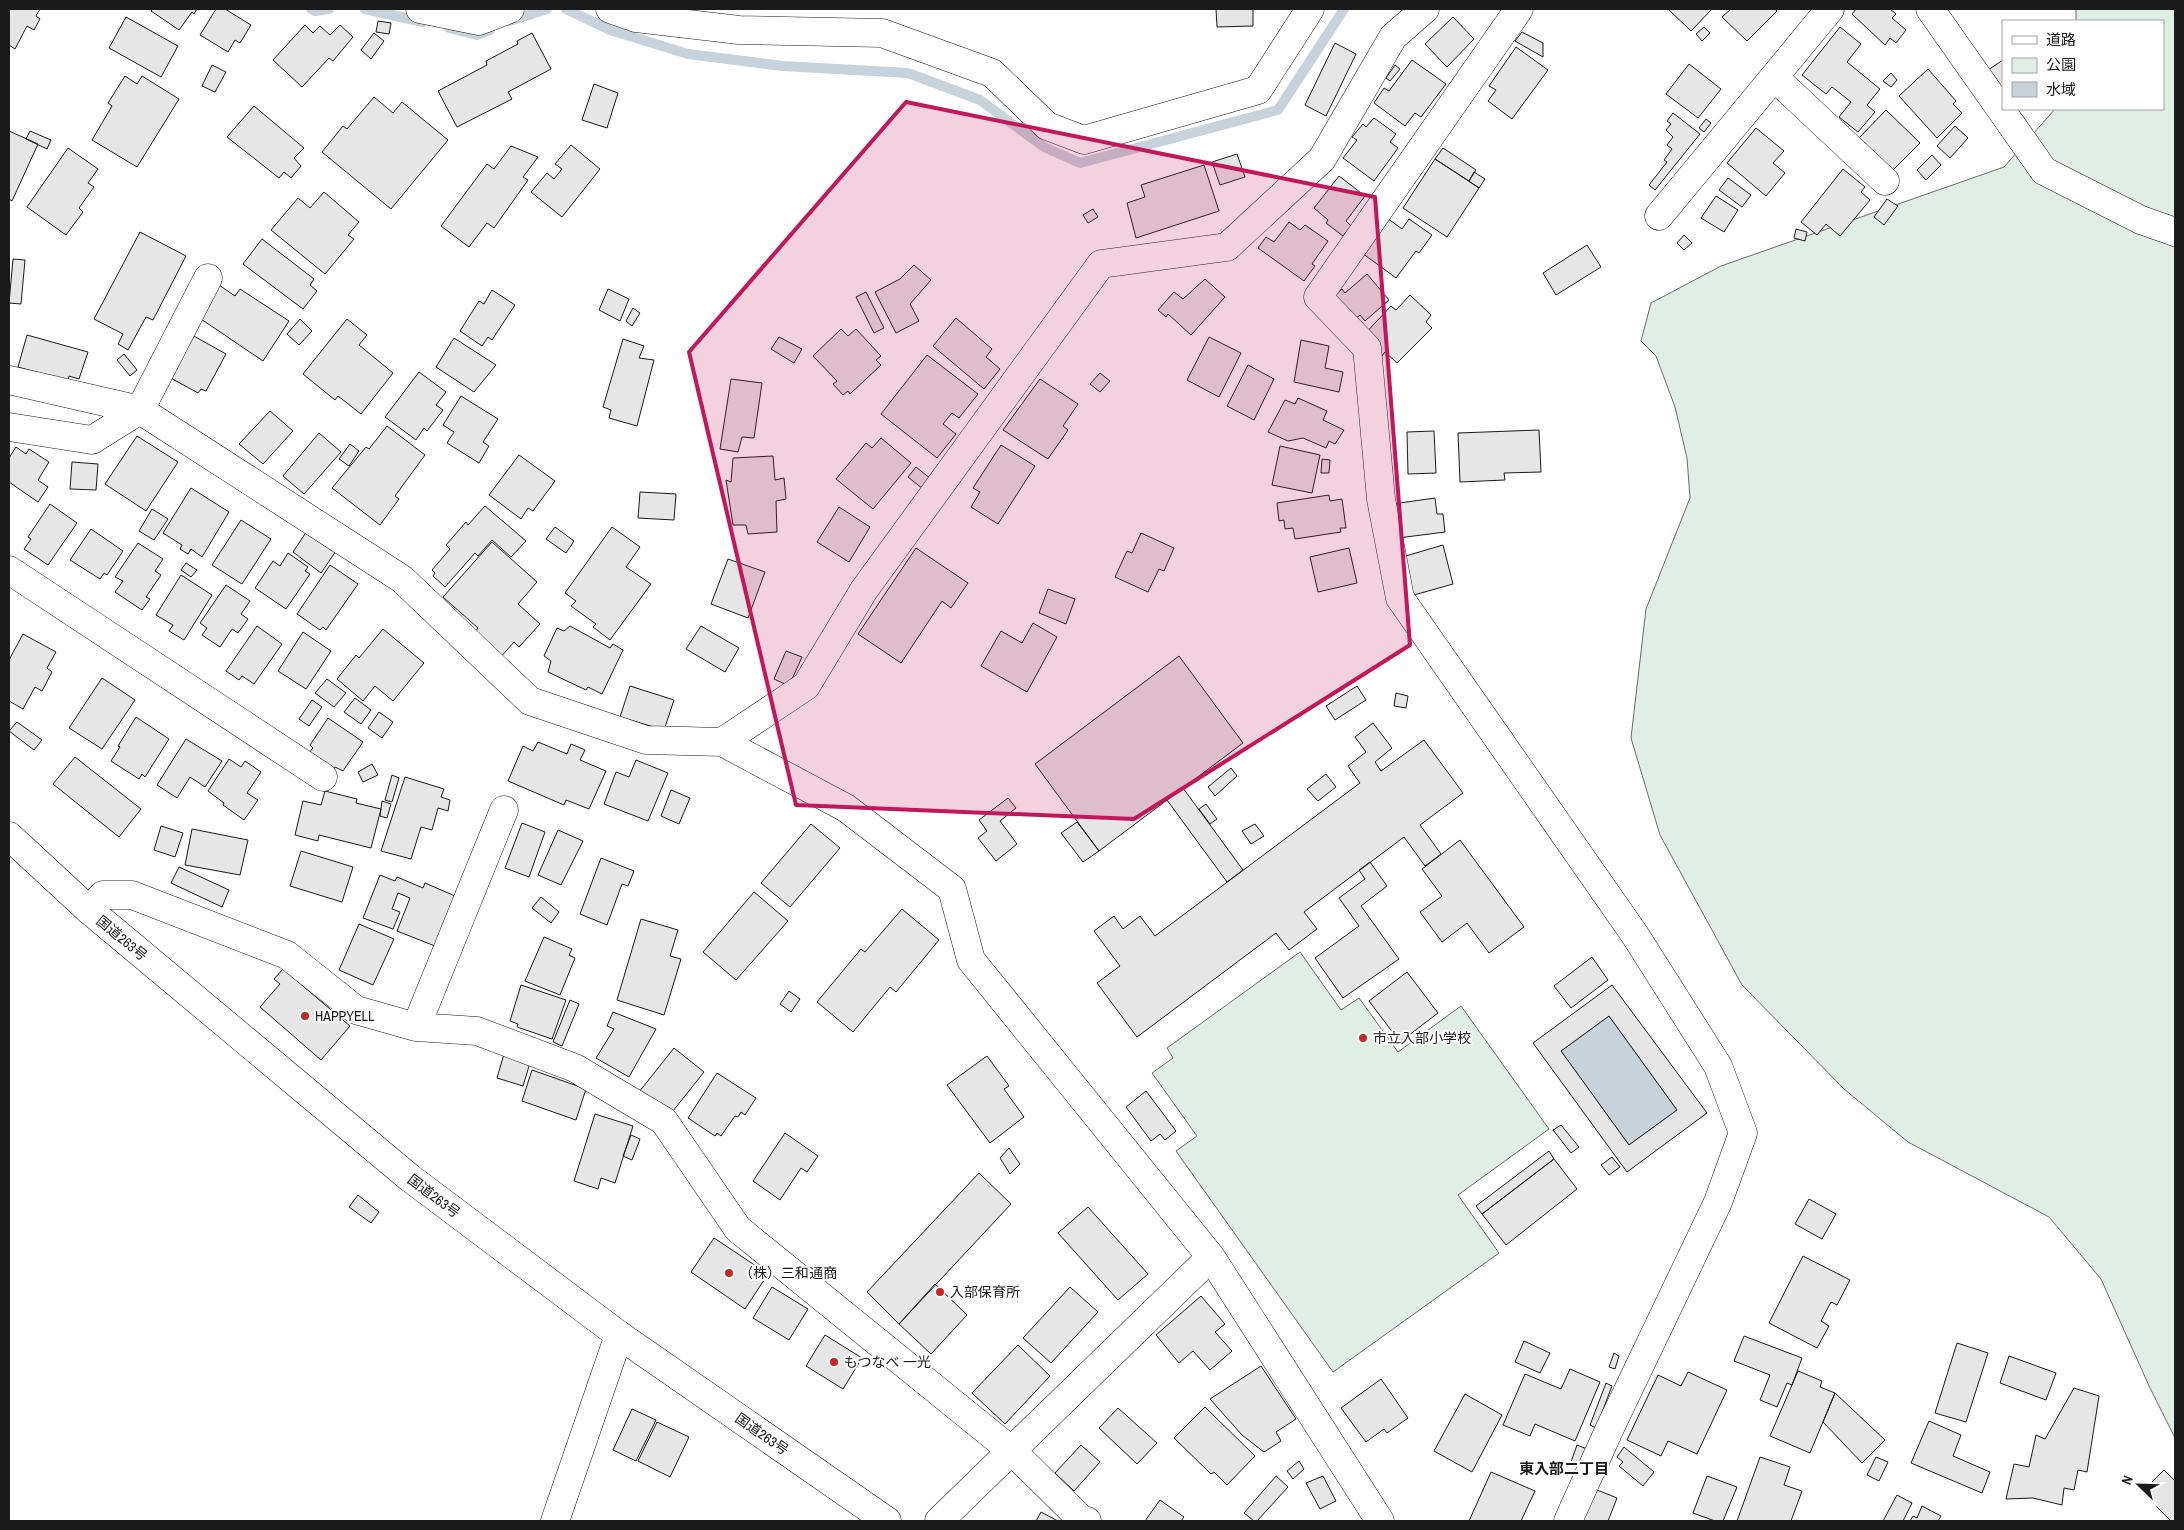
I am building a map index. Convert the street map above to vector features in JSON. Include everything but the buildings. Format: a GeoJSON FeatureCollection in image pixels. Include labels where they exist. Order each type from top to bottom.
{"type":"FeatureCollection","features":[{"type":"Feature","properties":{"kind":"main road"},"geometry":{"type":"LineString","coordinates":[[420,9],[479,21],[510,9]]}},
{"type":"Feature","properties":{"kind":"main road"},"geometry":{"type":"LineString","coordinates":[[610,9],[636,18],[739,30],[882,33],[992,73],[1047,126],[1084,140],[1258,90],[1310,9]]}},
{"type":"Feature","properties":{"kind":"main road"},"geometry":{"type":"LineString","coordinates":[[722,742],[806,686],[864,590],[1100,264],[1227,247],[1322,159],[1393,37],[1425,9]]}},
{"type":"Feature","properties":{"kind":"main road"},"geometry":{"type":"LineString","coordinates":[[1518,9],[1318,297],[1367,348],[1381,499],[1400,598],[1645,951],[1718,1066],[1743,1133],[1718,1202],[1610,1428],[1568,1521]]}},
{"type":"Feature","properties":{"kind":"main road"},"geometry":{"type":"LineString","coordinates":[[1660,216],[1830,9]]}},
{"type":"Feature","properties":{"kind":"main road"},"geometry":{"type":"LineString","coordinates":[[1930,9],[2044,171],[2141,220],[2175,232]]}},
{"type":"Feature","properties":{"kind":"main road"},"geometry":{"type":"LineString","coordinates":[[1774,77],[1885,181]]}},
{"type":"Feature","properties":{"kind":"main road"},"geometry":{"type":"LineString","coordinates":[[9,427],[92,440],[140,410],[208,278]]}},
{"type":"Feature","properties":{"kind":"main road"},"geometry":{"type":"LineString","coordinates":[[9,380],[140,410],[402,579],[530,701],[646,740],[722,742],[846,808],[952,889],[971,960],[1212,1256],[1380,1521]]}},
{"type":"Feature","properties":{"kind":"main road"},"geometry":{"type":"LineString","coordinates":[[9,570],[323,777]]}},
{"type":"Feature","properties":{"kind":"main road"},"geometry":{"type":"LineString","coordinates":[[416,1028],[504,810]]}},
{"type":"Feature","properties":{"kind":"main road","name":"国道263号"},"geometry":{"type":"LineString","coordinates":[[9,836],[89,910],[410,1178],[619,1335],[887,1521]]}},
{"type":"Feature","properties":{"kind":"main road"},"geometry":{"type":"LineString","coordinates":[[89,910],[103,895],[132,895],[287,955],[356,1010],[416,1028],[477,1032],[576,1068],[664,1121],[738,1229],[1012,1451],[1081,1519],[1087,1521]]}},
{"type":"Feature","properties":{"kind":"main road"},"geometry":{"type":"LineString","coordinates":[[940,1521],[1212,1256]]}},
{"type":"Feature","properties":{"kind":"main road"},"geometry":{"type":"LineString","coordinates":[[554,1521],[619,1335]]}},
{"type":"Feature","properties":{"kind":"highlighted area"},"geometry":{"type":"Polygon","coordinates":[[[906,102],[1375,197],[1410,645],[1134,819],[796,805],[689,352],[906,102]]]}},
{"type":"Feature","properties":{"kind":"green space"},"geometry":{"type":"Polygon","coordinates":[[[2076,9],[2175,9],[2175,1438],[2150,1388],[2101,1279],[2049,1217],[1908,1142],[1844,1089],[1742,985],[1660,835],[1631,738],[1646,609],[1690,498],[1687,458],[1675,407],[1656,356],[1641,341],[1651,303],[1721,266],[2004,167],[2054,110],[2164,110],[2164,20],[2076,20],[2076,9]]]}},
{"type":"Feature","properties":{"kind":"green space"},"geometry":{"type":"Polygon","coordinates":[[[1300,952],[1341,1010],[1359,998],[1398,1052],[1461,1006],[1549,1129],[1458,1195],[1499,1253],[1333,1372],[1176,1151],[1197,1136],[1152,1073],[1173,1058],[1167,1048],[1300,952]]]}},
{"type":"Feature","properties":{"kind":"water"},"geometry":{"type":"Polygon","coordinates":[[[1609,1016],[1677,1110],[1629,1145],[1561,1051],[1609,1016]]]}},
{"type":"Feature","properties":{"kind":"waterway"},"geometry":{"type":"LineString","coordinates":[[311,9],[315,11],[329,9]]}},
{"type":"Feature","properties":{"kind":"waterway"},"geometry":{"type":"LineString","coordinates":[[365,9],[423,22]]}},
{"type":"Feature","properties":{"kind":"waterway"},"geometry":{"type":"LineString","coordinates":[[510,21],[547,9]]}},
{"type":"Feature","properties":{"kind":"waterway"},"geometry":{"type":"LineString","coordinates":[[566,9],[610,30],[688,54],[783,66],[908,73],[980,100],[1044,147],[1080,163],[1278,110],[1344,9]]}},
{"type":"Feature","properties":{"kind":"waterway"},"geometry":{"type":"LineString","coordinates":[[449,28],[477,35],[490,30]]}},
{"type":"Feature","properties":{"kind":"place","name":"HAPPYELL"},"geometry":{"type":"Point","coordinates":[305,1016]}},
{"type":"Feature","properties":{"kind":"place","name":"市立入部小学校"},"geometry":{"type":"Point","coordinates":[1363,1038]}},
{"type":"Feature","properties":{"kind":"place","name":"（株）三和通商"},"geometry":{"type":"Point","coordinates":[729,1273]}},
{"type":"Feature","properties":{"kind":"place","name":"入部保育所"},"geometry":{"type":"Point","coordinates":[940,1292]}},
{"type":"Feature","properties":{"kind":"place","name":"もつなべ 一光"},"geometry":{"type":"Point","coordinates":[834,1362]}},
{"type":"Feature","properties":{"kind":"district","name":"東入部二丁目"},"geometry":{"type":"Point","coordinates":[1564,1468]}}]}
